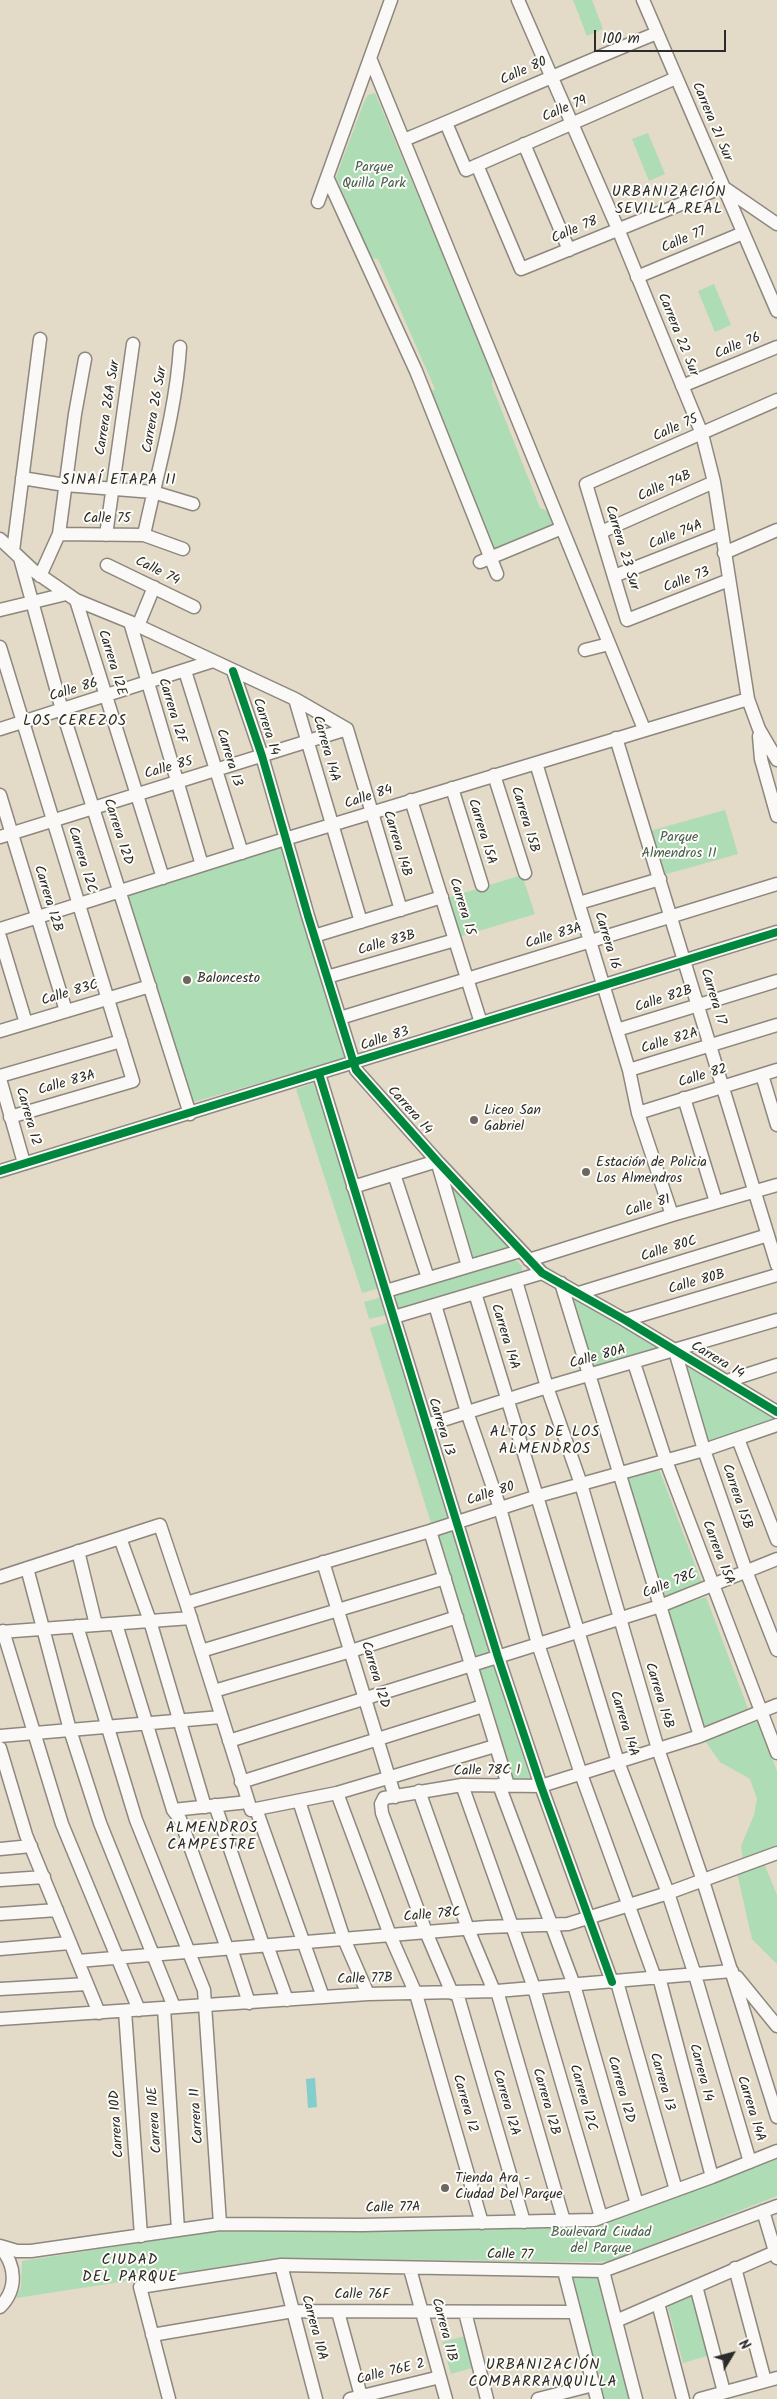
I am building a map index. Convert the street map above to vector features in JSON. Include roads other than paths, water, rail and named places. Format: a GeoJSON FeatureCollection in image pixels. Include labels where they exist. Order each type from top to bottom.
{"type":"FeatureCollection","features":[{"type":"Feature","properties":{"kind":"street"},"geometry":{"type":"LineString","coordinates":[[318,202],[391,0]]}},
{"type":"Feature","properties":{"kind":"street","name":"Carrera 22 Sur"},"geometry":{"type":"LineString","coordinates":[[518,0],[618,229],[702,434],[714,482],[748,699],[759,729]]}},
{"type":"Feature","properties":{"kind":"street","name":"Carrera 21 Sur"},"geometry":{"type":"LineString","coordinates":[[643,0],[777,311]]}},
{"type":"Feature","properties":{"kind":"street","name":"Calle 80"},"geometry":{"type":"LineString","coordinates":[[404,140],[550,76],[657,33]]}},
{"type":"Feature","properties":{"kind":"street"},"geometry":{"type":"LineString","coordinates":[[370,58],[644,729]]}},
{"type":"Feature","properties":{"kind":"street","name":"Calle 79"},"geometry":{"type":"LineString","coordinates":[[471,168],[676,78]]}},
{"type":"Feature","properties":{"kind":"street"},"geometry":{"type":"LineString","coordinates":[[446,123],[471,168]]}},
{"type":"Feature","properties":{"kind":"street"},"geometry":{"type":"LineString","coordinates":[[524,144],[569,250]]}},
{"type":"Feature","properties":{"kind":"street","name":"Calle 78"},"geometry":{"type":"LineString","coordinates":[[471,168],[521,269],[723,187]]}},
{"type":"Feature","properties":{"kind":"street"},"geometry":{"type":"LineString","coordinates":[[327,177],[416,371],[485,560],[497,574]]}},
{"type":"Feature","properties":{"kind":"street"},"geometry":{"type":"LineString","coordinates":[[723,187],[777,224]]}},
{"type":"Feature","properties":{"kind":"street","name":"Calle 77"},"geometry":{"type":"LineString","coordinates":[[637,277],[743,233]]}},
{"type":"Feature","properties":{"kind":"street"},"geometry":{"type":"LineString","coordinates":[[16,555],[22,478],[40,339]]}},
{"type":"Feature","properties":{"kind":"street","name":"Carrera 26A Sur"},"geometry":{"type":"LineString","coordinates":[[106,535],[134,344]]}},
{"type":"Feature","properties":{"kind":"street","name":"Carrera 26 Sur"},"geometry":{"type":"LineString","coordinates":[[144,535],[167,438],[179,370],[180,347]]}},
{"type":"Feature","properties":{"kind":"street","name":"Calle 76"},"geometry":{"type":"LineString","coordinates":[[682,386],[777,348]]}},
{"type":"Feature","properties":{"kind":"street"},"geometry":{"type":"LineString","coordinates":[[40,576],[59,534],[64,485],[85,359]]}},
{"type":"Feature","properties":{"kind":"street","name":"Calle 75"},"geometry":{"type":"LineString","coordinates":[[586,484],[777,400]]}},
{"type":"Feature","properties":{"kind":"street"},"geometry":{"type":"LineString","coordinates":[[22,478],[64,485],[112,487],[153,492],[193,504]]}},
{"type":"Feature","properties":{"kind":"street","name":"Calle 74B"},"geometry":{"type":"LineString","coordinates":[[601,532],[714,482]]}},
{"type":"Feature","properties":{"kind":"street","name":"Carrera 23 Sur"},"geometry":{"type":"LineString","coordinates":[[586,484],[627,620]]}},
{"type":"Feature","properties":{"kind":"street"},"geometry":{"type":"LineString","coordinates":[[485,560],[562,528]]}},
{"type":"Feature","properties":{"kind":"street"},"geometry":{"type":"LineString","coordinates":[[724,553],[777,530]]}},
{"type":"Feature","properties":{"kind":"street","name":"Calle 75"},"geometry":{"type":"LineString","coordinates":[[59,534],[144,535],[183,549]]}},
{"type":"Feature","properties":{"kind":"street","name":"Calle 74A"},"geometry":{"type":"LineString","coordinates":[[614,576],[721,534]]}},
{"type":"Feature","properties":{"kind":"street"},"geometry":{"type":"LineString","coordinates":[[0,540],[40,576],[71,597],[134,624],[295,699],[347,729]]}},
{"type":"Feature","properties":{"kind":"street","name":"Carrera 12D"},"geometry":{"type":"LineString","coordinates":[[16,555],[32,601],[62,710],[190,1114]]}},
{"type":"Feature","properties":{"kind":"street","name":"Calle 74"},"geometry":{"type":"LineString","coordinates":[[107,565],[194,607]]}},
{"type":"Feature","properties":{"kind":"street","name":"Calle 73"},"geometry":{"type":"LineString","coordinates":[[627,620],[729,580]]}},
{"type":"Feature","properties":{"kind":"street"},"geometry":{"type":"LineString","coordinates":[[134,624],[154,587]]}},
{"type":"Feature","properties":{"kind":"street"},"geometry":{"type":"LineString","coordinates":[[0,610],[32,601],[71,597]]}},
{"type":"Feature","properties":{"kind":"street","name":"Carrera 12E"},"geometry":{"type":"LineString","coordinates":[[71,597],[163,878]]}},
{"type":"Feature","properties":{"kind":"street","name":"Carrera 12F"},"geometry":{"type":"LineString","coordinates":[[134,624],[147,683],[202,865]]}},
{"type":"Feature","properties":{"kind":"street"},"geometry":{"type":"LineString","coordinates":[[585,650],[609,644]]}},
{"type":"Feature","properties":{"kind":"street","name":"Carrera 12C"},"geometry":{"type":"LineString","coordinates":[[0,647],[132,1081]]}},
{"type":"Feature","properties":{"kind":"street","name":"Calle 86"},"geometry":{"type":"LineString","coordinates":[[0,729],[105,697],[212,661]]}},
{"type":"Feature","properties":{"kind":"street","name":"Carrera 13"},"geometry":{"type":"LineString","coordinates":[[185,671],[242,853]]}},
{"type":"Feature","properties":{"kind":"street","name":"Carrera 14"},"geometry":{"type":"LineString","coordinates":[[233,671],[262,756],[314,936],[356,1070],[437,1161],[542,1273],[625,1320],[777,1412]]}},
{"type":"Feature","properties":{"kind":"street","name":"Carrera 14A"},"geometry":{"type":"LineString","coordinates":[[295,699],[361,922]]}},
{"type":"Feature","properties":{"kind":"street","name":"Calle 84"},"geometry":{"type":"LineString","coordinates":[[0,929],[285,839],[748,699]]}},
{"type":"Feature","properties":{"kind":"street","name":"Calle 85"},"geometry":{"type":"LineString","coordinates":[[6,835],[347,729]]}},
{"type":"Feature","properties":{"kind":"street","name":"Carrera 14B"},"geometry":{"type":"LineString","coordinates":[[347,729],[401,910]]}},
{"type":"Feature","properties":{"kind":"street"},"geometry":{"type":"LineString","coordinates":[[759,729],[777,760]]}},
{"type":"Feature","properties":{"kind":"street"},"geometry":{"type":"LineString","coordinates":[[759,729],[761,759],[777,816]]}},
{"type":"Feature","properties":{"kind":"street","name":"Carrera 17"},"geometry":{"type":"LineString","coordinates":[[616,738],[777,1265]]}},
{"type":"Feature","properties":{"kind":"street","name":"Carrera 16"},"geometry":{"type":"LineString","coordinates":[[536,763],[629,1070],[638,1113],[672,1215]]}},
{"type":"Feature","properties":{"kind":"street","name":"Carrera 15B"},"geometry":{"type":"LineString","coordinates":[[494,775],[525,873]]}},
{"type":"Feature","properties":{"kind":"street","name":"Carrera 15A"},"geometry":{"type":"LineString","coordinates":[[452,788],[482,885]]}},
{"type":"Feature","properties":{"kind":"street","name":"Carrera 12B"},"geometry":{"type":"LineString","coordinates":[[0,795],[6,835],[36,917],[66,1011]]}},
{"type":"Feature","properties":{"kind":"street","name":"Carrera 15"},"geometry":{"type":"LineString","coordinates":[[412,800],[481,1023]]}},
{"type":"Feature","properties":{"kind":"street"},"geometry":{"type":"LineString","coordinates":[[579,903],[660,879]]}},
{"type":"Feature","properties":{"kind":"street","name":"Calle 83A"},"geometry":{"type":"LineString","coordinates":[[340,1018],[777,884]]}},
{"type":"Feature","properties":{"kind":"street"},"geometry":{"type":"LineString","coordinates":[[314,936],[442,897]]}},
{"type":"Feature","properties":{"kind":"street","name":"Calle 83"},"geometry":{"type":"LineString","coordinates":[[0,1171],[777,932]]}},
{"type":"Feature","properties":{"kind":"street"},"geometry":{"type":"LineString","coordinates":[[0,937],[26,1023]]}},
{"type":"Feature","properties":{"kind":"street","name":"Calle 83B"},"geometry":{"type":"LineString","coordinates":[[327,977],[455,940]]}},
{"type":"Feature","properties":{"kind":"street","name":"Calle 82B"},"geometry":{"type":"LineString","coordinates":[[617,1030],[777,981]]}},
{"type":"Feature","properties":{"kind":"street","name":"Calle 83C"},"geometry":{"type":"LineString","coordinates":[[0,1031],[150,986]]}},
{"type":"Feature","properties":{"kind":"street","name":"Calle 82A"},"geometry":{"type":"LineString","coordinates":[[629,1070],[777,1025]]}},
{"type":"Feature","properties":{"kind":"street"},"geometry":{"type":"LineString","coordinates":[[0,1078],[120,1041]]}},
{"type":"Feature","properties":{"kind":"street","name":"Calle 82"},"geometry":{"type":"LineString","coordinates":[[638,1113],[777,1070]]}},
{"type":"Feature","properties":{"kind":"street","name":"Carrera 13"},"geometry":{"type":"LineString","coordinates":[[319,1074],[498,1657],[541,1786],[615,1982],[676,2190]]}},
{"type":"Feature","properties":{"kind":"street"},"geometry":{"type":"LineString","coordinates":[[762,1075],[777,1125]]}},
{"type":"Feature","properties":{"kind":"street","name":"Carrera 12"},"geometry":{"type":"LineString","coordinates":[[0,1078],[24,1163]]}},
{"type":"Feature","properties":{"kind":"street","name":"Calle 83A"},"geometry":{"type":"LineString","coordinates":[[10,1117],[132,1081]]}},
{"type":"Feature","properties":{"kind":"street"},"geometry":{"type":"LineString","coordinates":[[684,1098],[716,1202]]}},
{"type":"Feature","properties":{"kind":"street"},"geometry":{"type":"LineString","coordinates":[[352,1186],[437,1161],[468,1266]]}},
{"type":"Feature","properties":{"kind":"street"},"geometry":{"type":"LineString","coordinates":[[394,1174],[428,1278]]}},
{"type":"Feature","properties":{"kind":"street","name":"Calle 81"},"geometry":{"type":"LineString","coordinates":[[386,1291],[468,1266],[525,1255],[777,1185]]}},
{"type":"Feature","properties":{"kind":"street","name":"Calle 80C"},"geometry":{"type":"LineString","coordinates":[[579,1293],[768,1235]]}},
{"type":"Feature","properties":{"kind":"street"},"geometry":{"type":"LineString","coordinates":[[394,1317],[542,1273]]}},
{"type":"Feature","properties":{"kind":"street","name":"Calle 80B"},"geometry":{"type":"LineString","coordinates":[[625,1320],[777,1276]]}},
{"type":"Feature","properties":{"kind":"street","name":"Carrera 14B"},"geometry":{"type":"LineString","coordinates":[[516,1281],[547,1387],[581,1484],[658,1749],[703,1881],[777,2117]]}},
{"type":"Feature","properties":{"kind":"street"},"geometry":{"type":"LineString","coordinates":[[561,1283],[700,1736]]}},
{"type":"Feature","properties":{"kind":"street","name":"Carrera 14A"},"geometry":{"type":"LineString","coordinates":[[474,1293],[538,1496],[618,1762],[668,1893],[695,1975],[750,2162]]}},
{"type":"Feature","properties":{"kind":"street"},"geometry":{"type":"LineString","coordinates":[[435,1305],[467,1412],[500,1508],[538,1644],[581,1774]]}},
{"type":"Feature","properties":{"kind":"street","name":"Calle 80A"},"geometry":{"type":"LineString","coordinates":[[427,1425],[507,1399],[777,1320]]}},
{"type":"Feature","properties":{"kind":"street","name":"Carrera 15B"},"geometry":{"type":"LineString","coordinates":[[675,1351],[704,1450],[746,1571],[777,1650]]}},
{"type":"Feature","properties":{"kind":"street","name":"Carrera 15A"},"geometry":{"type":"LineString","coordinates":[[634,1363],[666,1461],[777,1753]]}},
{"type":"Feature","properties":{"kind":"street"},"geometry":{"type":"LineString","coordinates":[[727,1381],[777,1365]]}},
{"type":"Feature","properties":{"kind":"street","name":"Calle 80"},"geometry":{"type":"LineString","coordinates":[[186,1603],[430,1531],[538,1496],[776,1430]]}},
{"type":"Feature","properties":{"kind":"street"},"geometry":{"type":"LineString","coordinates":[[738,1439],[777,1540]]}},
{"type":"Feature","properties":{"kind":"street"},"geometry":{"type":"LineString","coordinates":[[0,1577],[160,1524],[241,1782],[305,1942],[323,1997]]}},
{"type":"Feature","properties":{"kind":"street"},"geometry":{"type":"LineString","coordinates":[[430,1531],[472,1665],[495,1746],[503,1785]]}},
{"type":"Feature","properties":{"kind":"street"},"geometry":{"type":"LineString","coordinates":[[120,1538],[150,1621],[210,1806],[287,2000]]}},
{"type":"Feature","properties":{"kind":"street"},"geometry":{"type":"LineString","coordinates":[[78,1552],[96,1625]]}},
{"type":"Feature","properties":{"kind":"street","name":"Calle 78C"},"geometry":{"type":"LineString","coordinates":[[229,1741],[660,1606],[777,1559]]}},
{"type":"Feature","properties":{"kind":"street","name":"Carrera 12D"},"geometry":{"type":"LineString","coordinates":[[323,1562],[395,1797]]}},
{"type":"Feature","properties":{"kind":"street","name":"Carrera 10E"},"geometry":{"type":"LineString","coordinates":[[28,1568],[70,1730],[100,1823],[152,1954],[169,2008],[178,2230]]}},
{"type":"Feature","properties":{"kind":"street"},"geometry":{"type":"LineString","coordinates":[[201,1650],[339,1611],[445,1578]]}},
{"type":"Feature","properties":{"kind":"street"},"geometry":{"type":"LineString","coordinates":[[214,1691],[351,1651],[457,1617]]}},
{"type":"Feature","properties":{"kind":"street"},"geometry":{"type":"LineString","coordinates":[[139,2010],[62,1824],[2,1631],[191,1618]]}},
{"type":"Feature","properties":{"kind":"street"},"geometry":{"type":"LineString","coordinates":[[116,1624],[173,1810],[180,1819],[249,2003]]}},
{"type":"Feature","properties":{"kind":"street","name":"Carrera 11"},"geometry":{"type":"LineString","coordinates":[[77,1626],[136,1820],[204,1990],[220,2224]]}},
{"type":"Feature","properties":{"kind":"street","name":"Calle 78C 1"},"geometry":{"type":"LineString","coordinates":[[395,1797],[419,1791],[462,1785],[541,1786],[700,1736],[777,1705]]}},
{"type":"Feature","properties":{"kind":"street"},"geometry":{"type":"LineString","coordinates":[[241,1782],[483,1706]]}},
{"type":"Feature","properties":{"kind":"street"},"geometry":{"type":"LineString","coordinates":[[0,1736],[221,1717]]}},
{"type":"Feature","properties":{"kind":"street"},"geometry":{"type":"LineString","coordinates":[[173,1810],[210,1806],[252,1806],[299,1801],[337,1793],[495,1746]]}},
{"type":"Feature","properties":{"kind":"street"},"geometry":{"type":"LineString","coordinates":[[0,1748],[31,1846],[99,2013]]}},
{"type":"Feature","properties":{"kind":"street","name":"Carrera 14"},"geometry":{"type":"LineString","coordinates":[[581,1774],[628,1905],[657,1978],[712,2177]]}},
{"type":"Feature","properties":{"kind":"street","name":"Carrera 12C"},"geometry":{"type":"LineString","coordinates":[[462,1785],[510,1926],[534,1988],[601,2217]]}},
{"type":"Feature","properties":{"kind":"street","name":"Carrera 12D"},"geometry":{"type":"LineString","coordinates":[[503,1785],[550,1925],[574,1985],[637,2204]]}},
{"type":"Feature","properties":{"kind":"street","name":"Carrera 12B"},"geometry":{"type":"LineString","coordinates":[[419,1791],[468,1929],[495,1991],[564,2221]]}},
{"type":"Feature","properties":{"kind":"street","name":"Carrera 12"},"geometry":{"type":"LineString","coordinates":[[337,1793],[390,1935],[416,1994],[482,2223]]}},
{"type":"Feature","properties":{"kind":"street","name":"Carrera 12A"},"geometry":{"type":"LineString","coordinates":[[395,1797],[384,1798],[381,1804],[382,1813],[426,1932],[455,1993],[524,2222]]}},
{"type":"Feature","properties":{"kind":"street"},"geometry":{"type":"LineString","coordinates":[[299,1801],[344,1939],[368,1994]]}},
{"type":"Feature","properties":{"kind":"street"},"geometry":{"type":"LineString","coordinates":[[0,1849],[31,1846]]}},
{"type":"Feature","properties":{"kind":"street","name":"Calle 78C"},"geometry":{"type":"LineString","coordinates":[[78,1961],[426,1932],[568,1924],[591,1919],[776,1855]]}},
{"type":"Feature","properties":{"kind":"street"},"geometry":{"type":"LineString","coordinates":[[0,1880],[44,1877]]}},
{"type":"Feature","properties":{"kind":"street"},"geometry":{"type":"LineString","coordinates":[[0,1914],[57,1910]]}},
{"type":"Feature","properties":{"kind":"street"},"geometry":{"type":"LineString","coordinates":[[0,1950],[70,1943]]}},
{"type":"Feature","properties":{"kind":"street"},"geometry":{"type":"LineString","coordinates":[[732,1971],[777,2026]]}},
{"type":"Feature","properties":{"kind":"street","name":"Calle 77B"},"geometry":{"type":"LineString","coordinates":[[0,2019],[368,1994],[495,1991],[732,1971]]}},
{"type":"Feature","properties":{"kind":"street"},"geometry":{"type":"LineString","coordinates":[[0,1989],[87,1984]]}},
{"type":"Feature","properties":{"kind":"street","name":"Carrera 10D"},"geometry":{"type":"LineString","coordinates":[[125,2011],[140,2236]]}},
{"type":"Feature","properties":{"kind":"street","name":"Calle 77A"},"geometry":{"type":"LineString","coordinates":[[0,2247],[17,2251],[31,2251],[220,2224],[482,2223],[564,2221],[601,2217],[712,2177],[777,2151]]}},
{"type":"Feature","properties":{"kind":"street","name":"Calle 77"},"geometry":{"type":"LineString","coordinates":[[152,2335],[140,2287],[281,2265],[603,2271],[777,2206]]}},
{"type":"Feature","properties":{"kind":"street"},"geometry":{"type":"LineString","coordinates":[[616,2321],[736,2268],[776,2255],[764,2211]]}},
{"type":"Feature","properties":{"kind":"street"},"geometry":{"type":"LineString","coordinates":[[0,2247],[12,2266],[14,2278],[12,2290],[0,2307]]}},
{"type":"Feature","properties":{"kind":"street","name":"Carrera 10A"},"geometry":{"type":"LineString","coordinates":[[281,2265],[316,2399]]}},
{"type":"Feature","properties":{"kind":"street","name":"Carrera 11B"},"geometry":{"type":"LineString","coordinates":[[410,2268],[446,2399]]}},
{"type":"Feature","properties":{"kind":"street"},"geometry":{"type":"LineString","coordinates":[[700,2399],[771,2379],[736,2268]]}},
{"type":"Feature","properties":{"kind":"street"},"geometry":{"type":"LineString","coordinates":[[564,2271],[597,2399]]}},
{"type":"Feature","properties":{"kind":"street"},"geometry":{"type":"LineString","coordinates":[[603,2271],[636,2399]]}},
{"type":"Feature","properties":{"kind":"street"},"geometry":{"type":"LineString","coordinates":[[696,2286],[724,2392]]}},
{"type":"Feature","properties":{"kind":"street"},"geometry":{"type":"LineString","coordinates":[[658,2303],[684,2399]]}},
{"type":"Feature","properties":{"kind":"street","name":"Calle 76F"},"geometry":{"type":"LineString","coordinates":[[152,2335],[293,2311],[574,2312]]}},
{"type":"Feature","properties":{"kind":"street"},"geometry":{"type":"LineString","coordinates":[[338,2312],[355,2398]]}},
{"type":"Feature","properties":{"kind":"street"},"geometry":{"type":"LineString","coordinates":[[465,2312],[487,2399]]}},
{"type":"Feature","properties":{"kind":"street"},"geometry":{"type":"LineString","coordinates":[[152,2335],[169,2399]]}},
{"type":"Feature","properties":{"kind":"street","name":"Calle 76E 2"},"geometry":{"type":"LineString","coordinates":[[355,2398],[440,2377]]}},
{"type":"Feature","properties":{"kind":"street"},"geometry":{"type":"LineString","coordinates":[[544,2398],[593,2385]]}},
{"type":"Feature","properties":{"kind":"water"},"geometry":{"type":"Polygon","coordinates":[[[315,2078],[317,2107],[308,2108],[306,2079],[315,2078]]]}},
{"type":"Feature","properties":{"kind":"place","name":"Baloncesto"},"geometry":{"type":"Point","coordinates":[187,980]}},
{"type":"Feature","properties":{"kind":"place","name":"Liceo San Gabriel"},"geometry":{"type":"Point","coordinates":[474,1120]}},
{"type":"Feature","properties":{"kind":"place","name":"Estación de Policia Los Almendros"},"geometry":{"type":"Point","coordinates":[586,1172]}},
{"type":"Feature","properties":{"kind":"place","name":"Tienda Ara - Ciudad Del Parque"},"geometry":{"type":"Point","coordinates":[445,2188]}},
{"type":"Feature","properties":{"kind":"district","name":"URBANIZACIÓN SEVILLA REAL"},"geometry":{"type":"Point","coordinates":[669,202]}},
{"type":"Feature","properties":{"kind":"district","name":"SINAÍ ETAPA II"},"geometry":{"type":"Point","coordinates":[119,481]}},
{"type":"Feature","properties":{"kind":"district","name":"LOS CEREZOS"},"geometry":{"type":"Point","coordinates":[75,722]}},
{"type":"Feature","properties":{"kind":"district","name":"ALTOS DE LOS ALMENDROS"},"geometry":{"type":"Point","coordinates":[545,1442]}},
{"type":"Feature","properties":{"kind":"district","name":"ALMENDROS CAMPESTRE"},"geometry":{"type":"Point","coordinates":[212,1838]}},
{"type":"Feature","properties":{"kind":"district","name":"CIUDAD DEL PARQUE"},"geometry":{"type":"Point","coordinates":[130,2270]}},
{"type":"Feature","properties":{"kind":"district","name":"URBANIZACIÓN COMBARRANQUILLA"},"geometry":{"type":"Point","coordinates":[543,2374]}},
{"type":"Feature","properties":{"kind":"park label","name":"Parque Quilla Park"},"geometry":{"type":"Point","coordinates":[374,177]}},
{"type":"Feature","properties":{"kind":"park label","name":"Parque Almendros II"},"geometry":{"type":"Point","coordinates":[679,848]}},
{"type":"Feature","properties":{"kind":"park label","name":"Boulevard Ciudad del Parque"},"geometry":{"type":"Point","coordinates":[601,2242]}}]}
